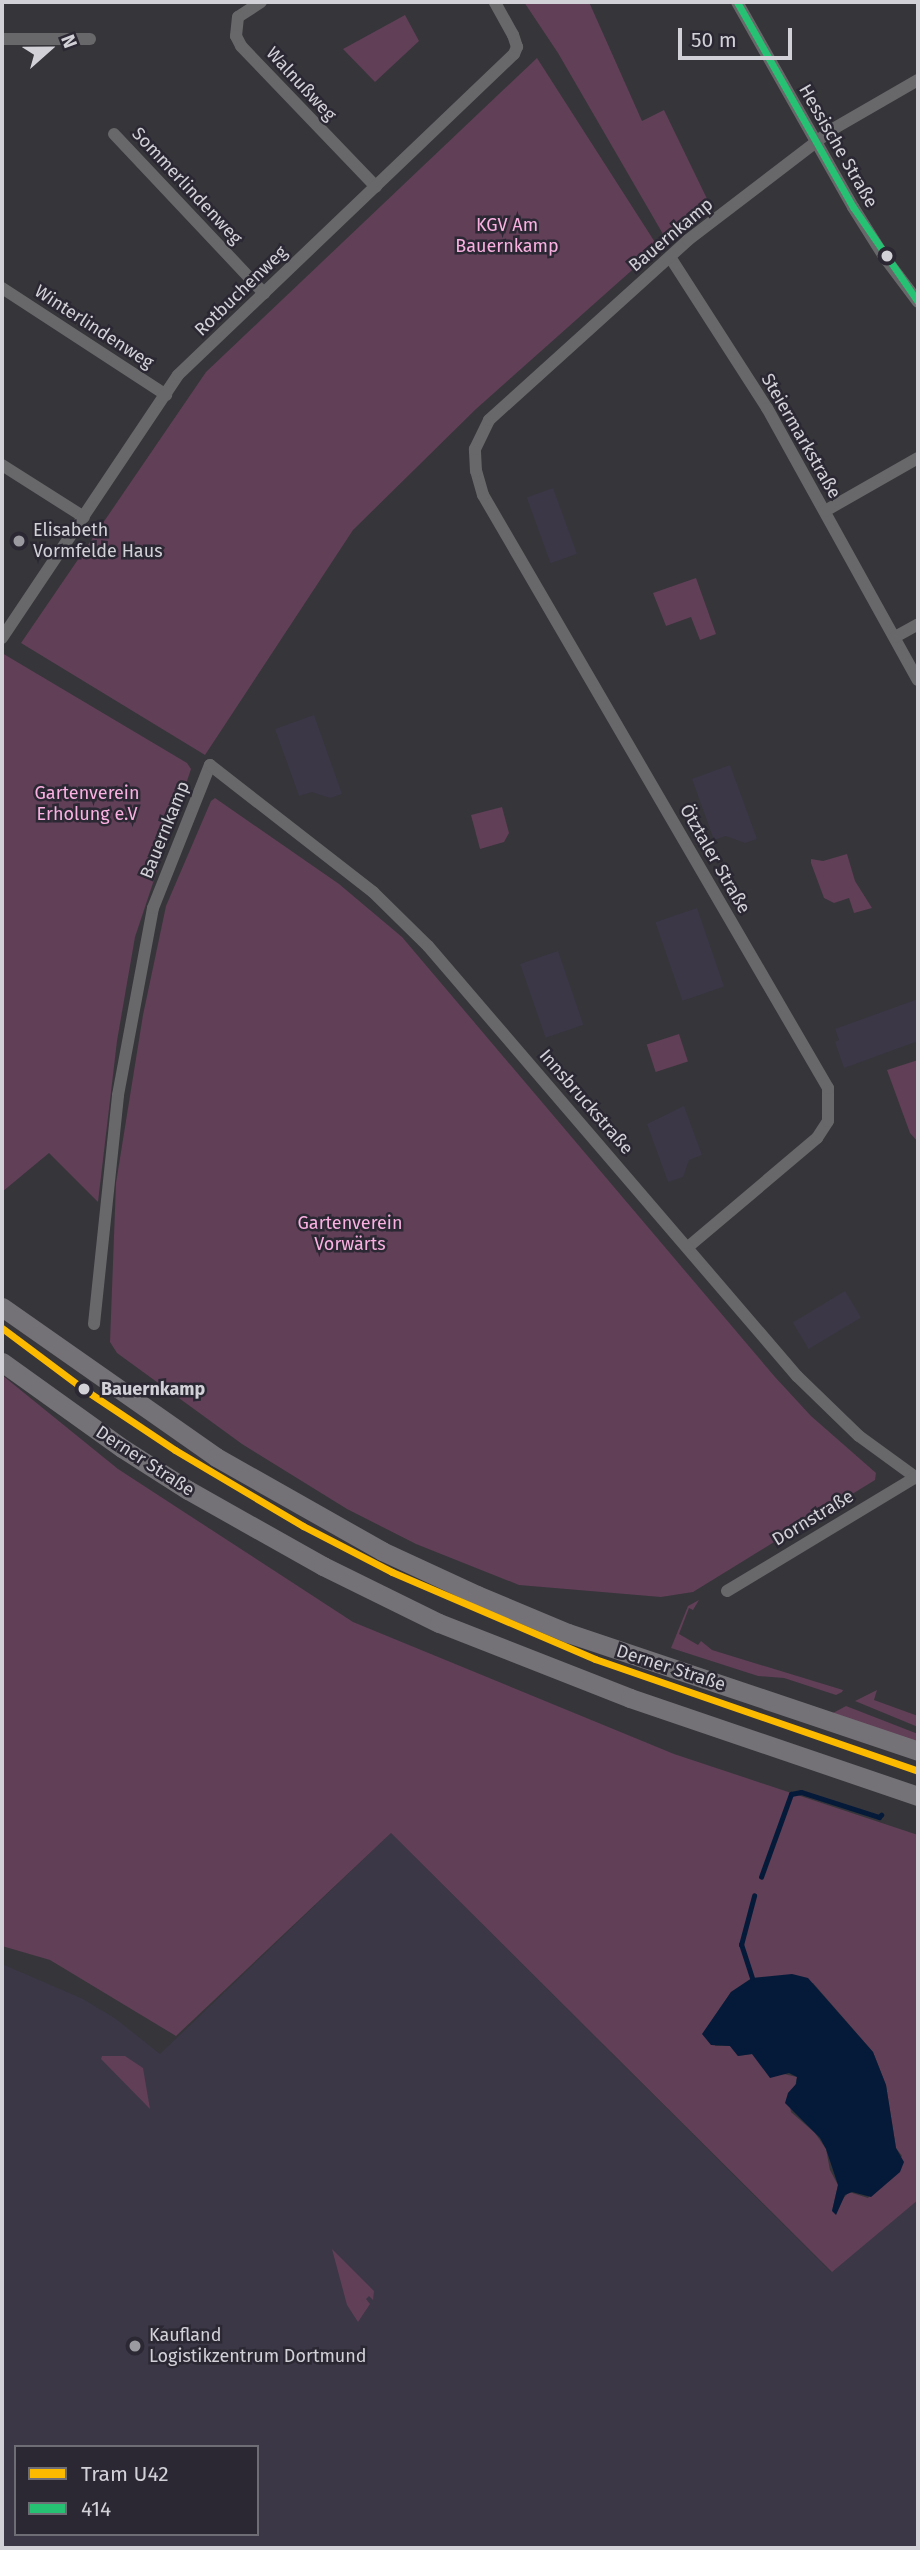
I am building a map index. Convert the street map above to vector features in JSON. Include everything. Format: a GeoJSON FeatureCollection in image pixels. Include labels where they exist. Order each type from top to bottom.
{"type":"FeatureCollection","features":[{"type":"Feature","properties":{"kind":"main road","name":"Derner Straße"},"geometry":{"type":"LineString","coordinates":[[2,1307],[216,1457],[309,1513],[392,1556],[568,1633],[918,1751]]}},
{"type":"Feature","properties":{"kind":"main road","name":"Derner Straße"},"geometry":{"type":"LineString","coordinates":[[2,1362],[122,1448],[188,1490],[323,1566],[439,1623],[630,1698],[918,1796]]}},
{"type":"Feature","properties":{"kind":"street","name":"Walnußweg"},"geometry":{"type":"LineString","coordinates":[[261,2],[239,18],[236,36],[241,46],[376,187]]}},
{"type":"Feature","properties":{"kind":"street","name":"Rotbuchenweg"},"geometry":{"type":"LineString","coordinates":[[2,638],[178,375],[514,54],[517,47],[513,35],[495,2]]}},
{"type":"Feature","properties":{"kind":"street","name":"Hessische Straße"},"geometry":{"type":"LineString","coordinates":[[737,2],[815,143],[885,258],[918,302]]}},
{"type":"Feature","properties":{"kind":"street"},"geometry":{"type":"LineString","coordinates":[[2,39],[90,38]]}},
{"type":"Feature","properties":{"kind":"street","name":"Bauernkamp"},"geometry":{"type":"LineString","coordinates":[[475,449],[489,421],[688,240],[833,129],[918,80]]}},
{"type":"Feature","properties":{"kind":"street","name":"Sommerlindenweg"},"geometry":{"type":"LineString","coordinates":[[114,134],[264,293]]}},
{"type":"Feature","properties":{"kind":"street","name":"Steiermarkstraße"},"geometry":{"type":"LineString","coordinates":[[670,257],[767,408],[895,637],[915,663],[918,680]]}},
{"type":"Feature","properties":{"kind":"street","name":"Winterlindenweg"},"geometry":{"type":"LineString","coordinates":[[2,288],[166,395]]}},
{"type":"Feature","properties":{"kind":"street","name":"Ötztaler Straße"},"geometry":{"type":"LineString","coordinates":[[475,449],[476,471],[483,495],[828,1088],[828,1121],[817,1138],[688,1247]]}},
{"type":"Feature","properties":{"kind":"street"},"geometry":{"type":"LineString","coordinates":[[825,511],[918,458]]}},
{"type":"Feature","properties":{"kind":"street"},"geometry":{"type":"LineString","coordinates":[[2,465],[83,517]]}},
{"type":"Feature","properties":{"kind":"street"},"geometry":{"type":"LineString","coordinates":[[895,637],[918,624]]}},
{"type":"Feature","properties":{"kind":"street","name":"Bauernkamp"},"geometry":{"type":"LineString","coordinates":[[94,1324],[118,1095],[153,908],[210,765]]}},
{"type":"Feature","properties":{"kind":"street","name":"Innsbruckstraße"},"geometry":{"type":"LineString","coordinates":[[210,765],[373,892],[428,946],[825,1405],[859,1436],[917,1478]]}},
{"type":"Feature","properties":{"kind":"street","name":"Dornstraße"},"geometry":{"type":"LineString","coordinates":[[727,1591],[917,1478]]}},
{"type":"Feature","properties":{"kind":"shaded area"},"geometry":{"type":"Polygon","coordinates":[[[553,488],[577,554],[551,563],[527,498],[553,488]]]}},
{"type":"Feature","properties":{"kind":"shaded area"},"geometry":{"type":"Polygon","coordinates":[[[314,715],[342,794],[330,798],[312,792],[299,796],[275,729],[314,715]]]}},
{"type":"Feature","properties":{"kind":"shaded area"},"geometry":{"type":"Polygon","coordinates":[[[730,765],[757,839],[745,843],[726,836],[714,840],[692,779],[730,765]]]}},
{"type":"Feature","properties":{"kind":"shaded area"},"geometry":{"type":"Polygon","coordinates":[[[697,908],[724,986],[682,1001],[655,922],[697,908]]]}},
{"type":"Feature","properties":{"kind":"shaded area"},"geometry":{"type":"Polygon","coordinates":[[[558,951],[583,1025],[546,1038],[520,964],[558,951]]]}},
{"type":"Feature","properties":{"kind":"shaded area"},"geometry":{"type":"Polygon","coordinates":[[[918,999],[918,1041],[844,1068],[835,1042],[839,1040],[835,1029],[918,999]]]}},
{"type":"Feature","properties":{"kind":"shaded area"},"geometry":{"type":"Polygon","coordinates":[[[684,1106],[702,1155],[689,1160],[683,1177],[668,1182],[647,1124],[684,1106]]]}},
{"type":"Feature","properties":{"kind":"shaded area"},"geometry":{"type":"Polygon","coordinates":[[[845,1291],[861,1318],[809,1349],[793,1322],[845,1291]]]}},
{"type":"Feature","properties":{"kind":"shaded area"},"geometry":{"type":"Polygon","coordinates":[[[391,1833],[831,2272],[918,2200],[918,2548],[2,2548],[2,1964],[83,1999],[116,2019],[160,2054],[391,1833]]]}},
{"type":"Feature","properties":{"kind":"green space"},"geometry":{"type":"Polygon","coordinates":[[[524,2],[589,2],[642,121],[664,110],[711,207],[667,241],[558,53],[524,2]]]}},
{"type":"Feature","properties":{"kind":"green space"},"geometry":{"type":"Polygon","coordinates":[[[405,15],[419,41],[375,82],[343,49],[405,15]]]}},
{"type":"Feature","properties":{"kind":"green space","name":"KGV Am Bauernkamp"},"geometry":{"type":"Polygon","coordinates":[[[537,58],[658,247],[476,409],[353,530],[205,755],[21,643],[206,372],[537,58]]]}},
{"type":"Feature","properties":{"kind":"green space"},"geometry":{"type":"Polygon","coordinates":[[[696,578],[716,634],[700,640],[691,617],[666,626],[653,593],[696,578]]]}},
{"type":"Feature","properties":{"kind":"green space","name":"Gartenverein Erholung e.V"},"geometry":{"type":"Polygon","coordinates":[[[2,653],[187,763],[191,769],[135,937],[117,1041],[98,1202],[49,1153],[2,1192],[2,653]]]}},
{"type":"Feature","properties":{"kind":"green space","name":"Gartenverein Vorwärts"},"geometry":{"type":"Polygon","coordinates":[[[215,798],[339,884],[402,937],[775,1377],[811,1416],[876,1473],[875,1480],[693,1592],[661,1597],[519,1585],[416,1544],[347,1509],[242,1444],[117,1353],[110,1342],[116,1183],[143,1015],[166,906],[211,801],[215,798]]]}},
{"type":"Feature","properties":{"kind":"green space"},"geometry":{"type":"Polygon","coordinates":[[[502,807],[509,833],[504,842],[480,849],[471,815],[502,807]]]}},
{"type":"Feature","properties":{"kind":"green space"},"geometry":{"type":"Polygon","coordinates":[[[847,854],[855,881],[872,908],[854,913],[849,898],[834,903],[824,898],[811,859],[823,861],[847,854]]]}},
{"type":"Feature","properties":{"kind":"green space"},"geometry":{"type":"Polygon","coordinates":[[[679,1034],[688,1062],[656,1072],[647,1045],[679,1034]]]}},
{"type":"Feature","properties":{"kind":"green space"},"geometry":{"type":"Polygon","coordinates":[[[918,1060],[918,1142],[910,1133],[887,1070],[918,1060]]]}},
{"type":"Feature","properties":{"kind":"green space"},"geometry":{"type":"Polygon","coordinates":[[[2,1375],[118,1469],[353,1622],[674,1754],[918,1835],[918,2200],[832,2272],[391,1833],[176,2036],[50,1960],[2,1946],[2,1375]],[[752,1978],[731,1992],[712,2020],[715,2046],[730,2046],[738,2056],[752,2054],[784,2074],[797,2077],[795,2087],[788,2093],[791,2112],[815,2133],[826,2149],[830,2170],[838,2185],[832,2211],[849,2192],[868,2198],[902,2156],[896,2148],[886,2085],[873,2052],[813,1983],[752,1978]]]}},
{"type":"Feature","properties":{"kind":"green space"},"geometry":{"type":"Polygon","coordinates":[[[699,1600],[693,1610],[689,1608],[679,1634],[698,1645],[701,1641],[712,1650],[843,1690],[842,1692],[836,1695],[784,1678],[758,1676],[671,1648],[688,1606],[699,1600]]]}},
{"type":"Feature","properties":{"kind":"green space"},"geometry":{"type":"Polygon","coordinates":[[[877,1690],[874,1700],[918,1716],[918,1727],[855,1701],[877,1690]]]}},
{"type":"Feature","properties":{"kind":"green space"},"geometry":{"type":"Polygon","coordinates":[[[846,1706],[918,1734],[918,1743],[833,1713],[846,1706]]]}},
{"type":"Feature","properties":{"kind":"green space"},"geometry":{"type":"Polygon","coordinates":[[[102,2056],[125,2056],[143,2068],[150,2109],[101,2059],[102,2056]]]}},
{"type":"Feature","properties":{"kind":"green space"},"geometry":{"type":"Polygon","coordinates":[[[332,2249],[374,2291],[373,2300],[369,2296],[366,2299],[370,2304],[358,2322],[347,2305],[332,2249]]]}},
{"type":"Feature","properties":{"kind":"water"},"geometry":{"type":"Polygon","coordinates":[[[792,1974],[808,1978],[873,2052],[886,2085],[896,2148],[904,2162],[900,2172],[871,2197],[852,2192],[845,2195],[836,2215],[832,2211],[838,2185],[826,2149],[820,2138],[785,2103],[797,2077],[789,2073],[770,2078],[752,2054],[738,2056],[730,2046],[711,2045],[702,2034],[731,1992],[752,1978],[792,1974]]]}},
{"type":"Feature","properties":{"kind":"waterway"},"geometry":{"type":"LineString","coordinates":[[761,1877],[791,1794],[801,1792],[879,1817],[881,1815]]}},
{"type":"Feature","properties":{"kind":"waterway"},"geometry":{"type":"LineString","coordinates":[[752,1978],[741,1945],[754,1896]]}},
{"type":"Feature","properties":{"kind":"tram line","name":"U42"},"geometry":{"type":"LineString","coordinates":[[2,1328],[85,1390],[175,1450],[303,1526],[392,1572],[595,1659],[918,1771]]}},
{"type":"Feature","properties":{"kind":"transit line","name":"414"},"geometry":{"type":"LineString","coordinates":[[737,2],[853,207],[918,302]]}},
{"type":"Feature","properties":{"kind":"place","name":"Elisabeth Vormfelde Haus"},"geometry":{"type":"Point","coordinates":[19,541]}},
{"type":"Feature","properties":{"kind":"place","name":"Bauernkamp"},"geometry":{"type":"Point","coordinates":[84,1389]}},
{"type":"Feature","properties":{"kind":"place","name":"Kaufland Logistikzentrum Dortmund"},"geometry":{"type":"Point","coordinates":[135,2346]}}]}
